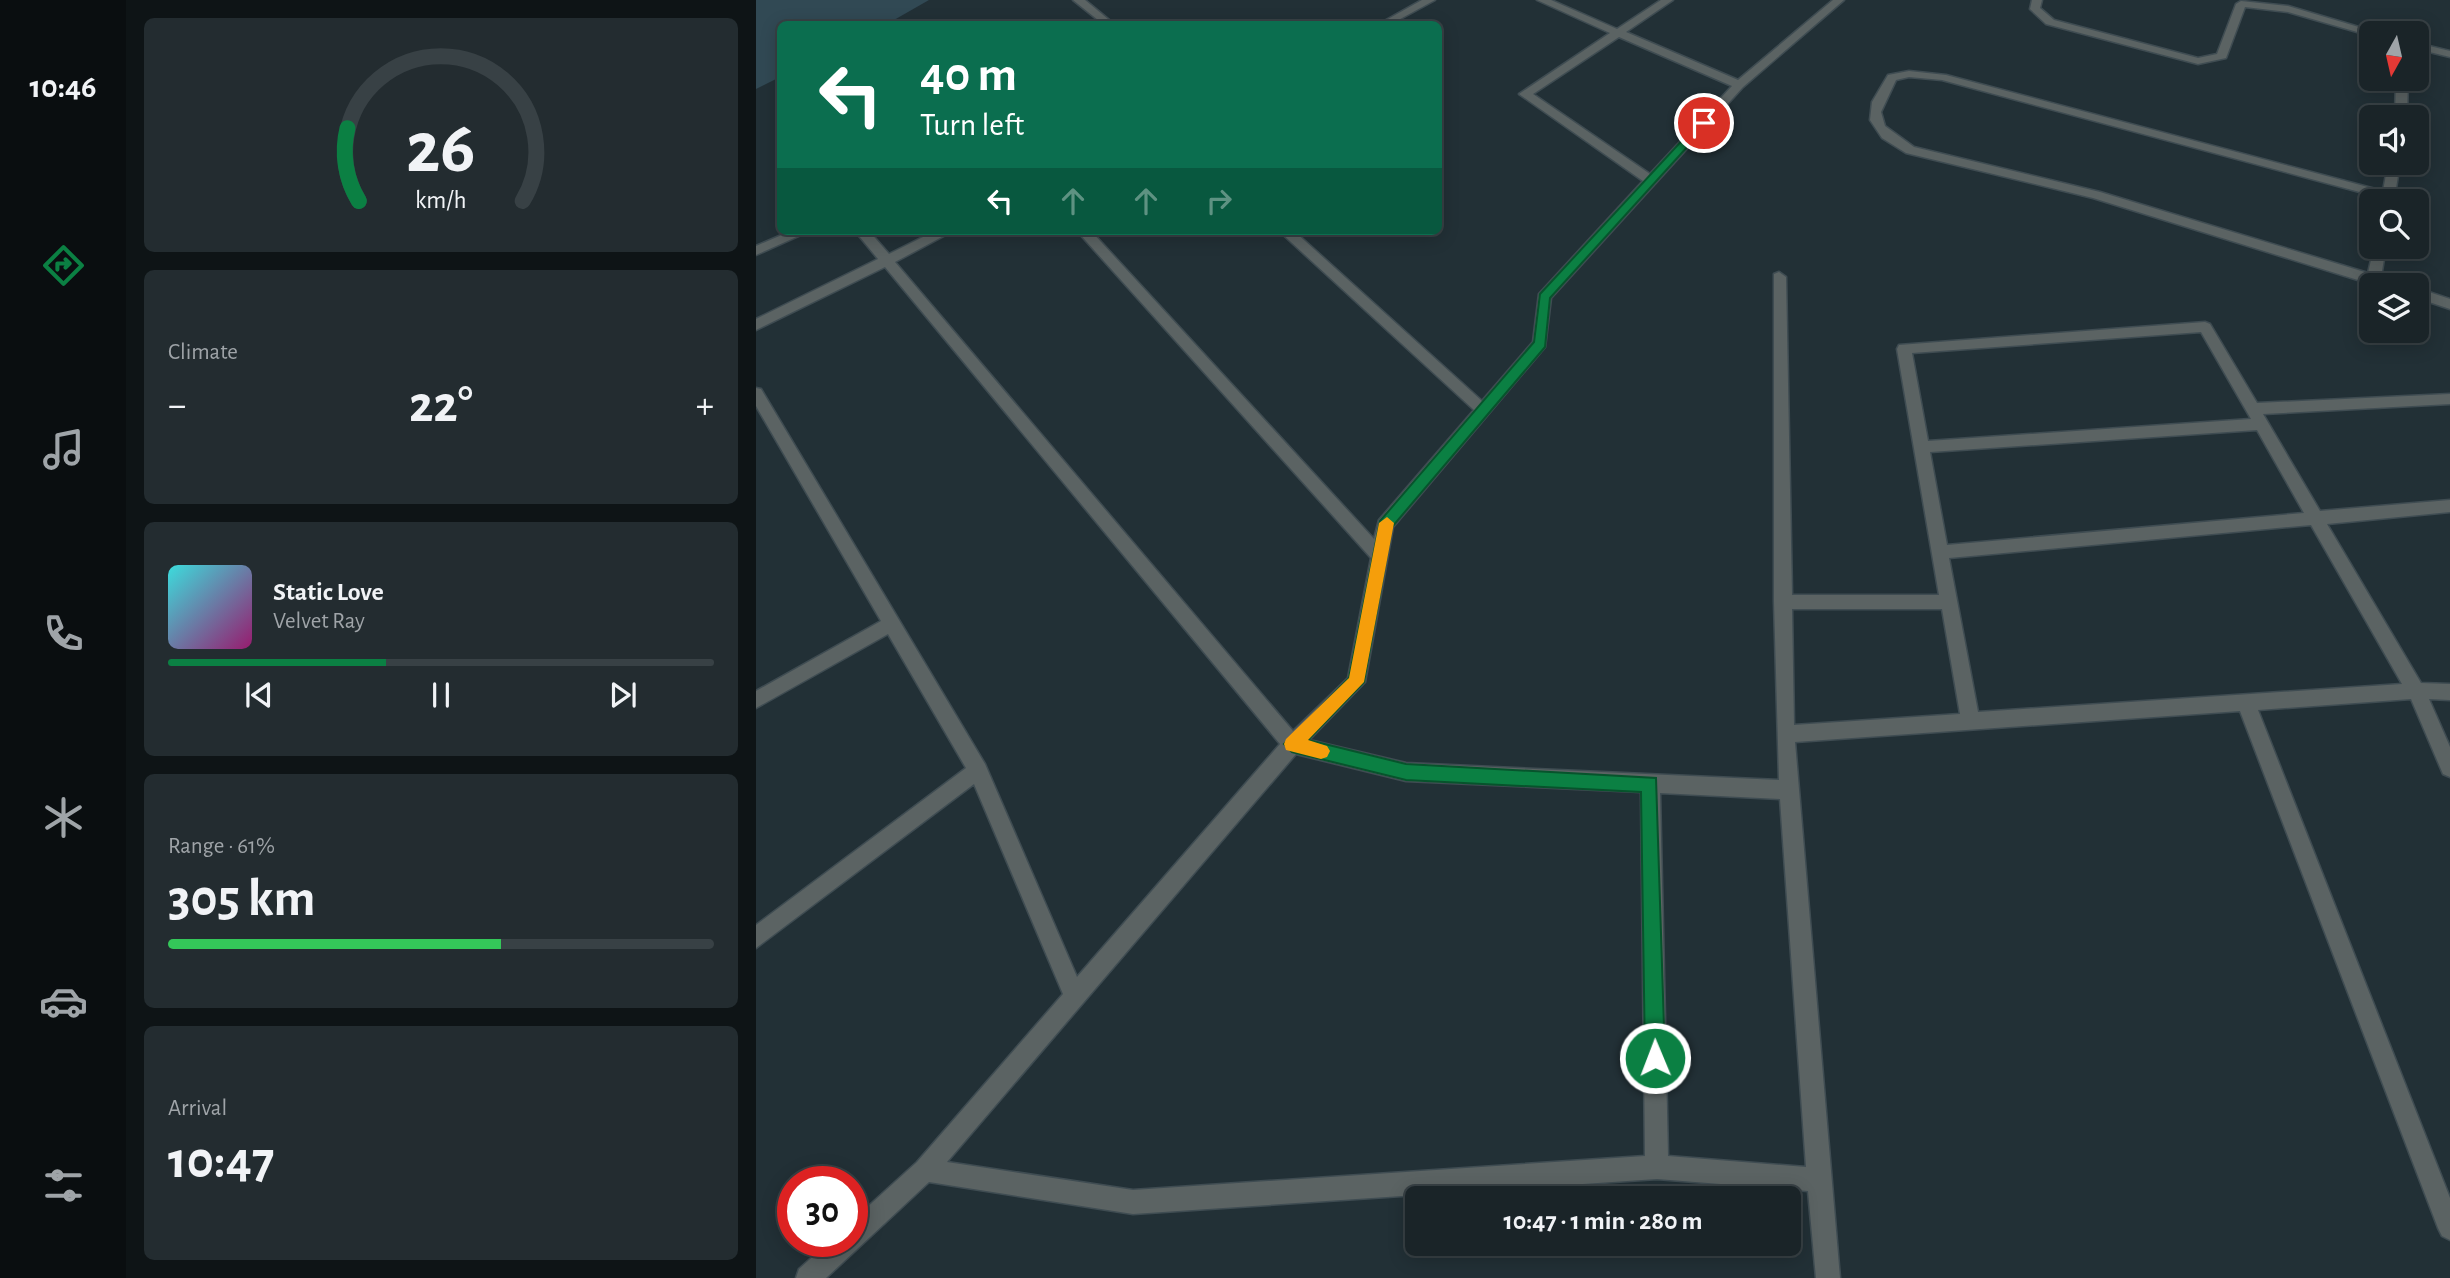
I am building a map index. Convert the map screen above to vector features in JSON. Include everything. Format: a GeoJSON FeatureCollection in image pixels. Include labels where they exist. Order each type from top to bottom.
{"type":"FeatureCollection","features":[{"type":"Feature","properties":{"kind":"street"},"geometry":{"type":"LineString","coordinates":[[1078,0],[1105,21]]}},
{"type":"Feature","properties":{"kind":"street"},"geometry":{"type":"LineString","coordinates":[[1390,21],[1430,0]]}},
{"type":"Feature","properties":{"kind":"street"},"geometry":{"type":"LineString","coordinates":[[1542,0],[1740,85]]}},
{"type":"Feature","properties":{"kind":"street"},"geometry":{"type":"LineString","coordinates":[[1651,181],[1525,94],[1668,0]]}},
{"type":"Feature","properties":{"kind":"street"},"geometry":{"type":"LineString","coordinates":[[2037,0],[2035,9],[2050,22],[2198,61],[2222,56],[2241,4],[2262,0],[2278,2],[2359,28]]}},
{"type":"Feature","properties":{"kind":"street"},"geometry":{"type":"LineString","coordinates":[[868,1222],[925,1170],[1292,744],[1356,682],[1385,525],[1540,344],[1544,297],[1740,85],[1835,1]]}},
{"type":"Feature","properties":{"kind":"street"},"geometry":{"type":"LineString","coordinates":[[2429,49],[2450,54]]}},
{"type":"Feature","properties":{"kind":"street"},"geometry":{"type":"LineString","coordinates":[[2359,190],[1942,77],[1909,74],[1892,77],[1875,109],[1876,124],[1882,136],[1910,150],[2096,195],[2359,274]]}},
{"type":"Feature","properties":{"kind":"street"},"geometry":{"type":"LineString","coordinates":[[756,251],[794,235]]}},
{"type":"Feature","properties":{"kind":"street"},"geometry":{"type":"LineString","coordinates":[[865,235],[1292,744],[1406,772],[1791,790]]}},
{"type":"Feature","properties":{"kind":"street"},"geometry":{"type":"LineString","coordinates":[[756,325],[937,235]]}},
{"type":"Feature","properties":{"kind":"street"},"geometry":{"type":"LineString","coordinates":[[1088,235],[1380,555]]}},
{"type":"Feature","properties":{"kind":"street"},"geometry":{"type":"LineString","coordinates":[[1290,235],[1483,410]]}},
{"type":"Feature","properties":{"kind":"street"},"geometry":{"type":"LineString","coordinates":[[1779,277],[1785,734],[1828,1278]]}},
{"type":"Feature","properties":{"kind":"street"},"geometry":{"type":"LineString","coordinates":[[2429,297],[2450,304]]}},
{"type":"Feature","properties":{"kind":"street"},"geometry":{"type":"LineString","coordinates":[[2432,298],[2450,320]]}},
{"type":"Feature","properties":{"kind":"street"},"geometry":{"type":"LineString","coordinates":[[1969,721],[1905,349],[2205,327],[2416,691],[2450,768]]}},
{"type":"Feature","properties":{"kind":"street"},"geometry":{"type":"LineString","coordinates":[[756,393],[978,769],[1075,997]]}},
{"type":"Feature","properties":{"kind":"street"},"geometry":{"type":"LineString","coordinates":[[2252,409],[2450,399]]}},
{"type":"Feature","properties":{"kind":"street"},"geometry":{"type":"LineString","coordinates":[[1922,447],[2261,424]]}},
{"type":"Feature","properties":{"kind":"street"},"geometry":{"type":"LineString","coordinates":[[1940,552],[2450,506]]}},
{"type":"Feature","properties":{"kind":"street"},"geometry":{"type":"LineString","coordinates":[[1783,602],[1949,602]]}},
{"type":"Feature","properties":{"kind":"street"},"geometry":{"type":"LineString","coordinates":[[756,700],[892,623]]}},
{"type":"Feature","properties":{"kind":"street"},"geometry":{"type":"LineString","coordinates":[[1785,734],[2416,691],[2450,692]]}},
{"type":"Feature","properties":{"kind":"street"},"geometry":{"type":"LineString","coordinates":[[2246,703],[2450,1228]]}},
{"type":"Feature","properties":{"kind":"street"},"geometry":{"type":"LineString","coordinates":[[756,938],[978,769]]}},
{"type":"Feature","properties":{"kind":"street"},"geometry":{"type":"LineString","coordinates":[[1650,784],[1657,1167]]}},
{"type":"Feature","properties":{"kind":"street"},"geometry":{"type":"LineString","coordinates":[[925,1170],[1133,1202],[1657,1167],[1819,1180]]}},
{"type":"Feature","properties":{"kind":"street"},"geometry":{"type":"LineString","coordinates":[[808,1278],[831,1257]]}},
{"type":"Feature","properties":{"kind":"shaded area"},"geometry":{"type":"Polygon","coordinates":[[[756,0],[929,0],[892,21],[777,21],[777,78],[756,89],[756,0]]]}},
{"type":"Feature","properties":{"kind":"slow traffic"},"geometry":{"type":"LineString","coordinates":[[1321,751],[1292,744],[1356,682],[1387,523]]}},
{"type":"Feature","properties":{"kind":"route"},"geometry":{"type":"LineString","coordinates":[[1655,1058],[1650,784],[1406,772],[1292,744],[1356,682],[1385,525],[1540,344],[1544,297],[1704,123]]}}]}
